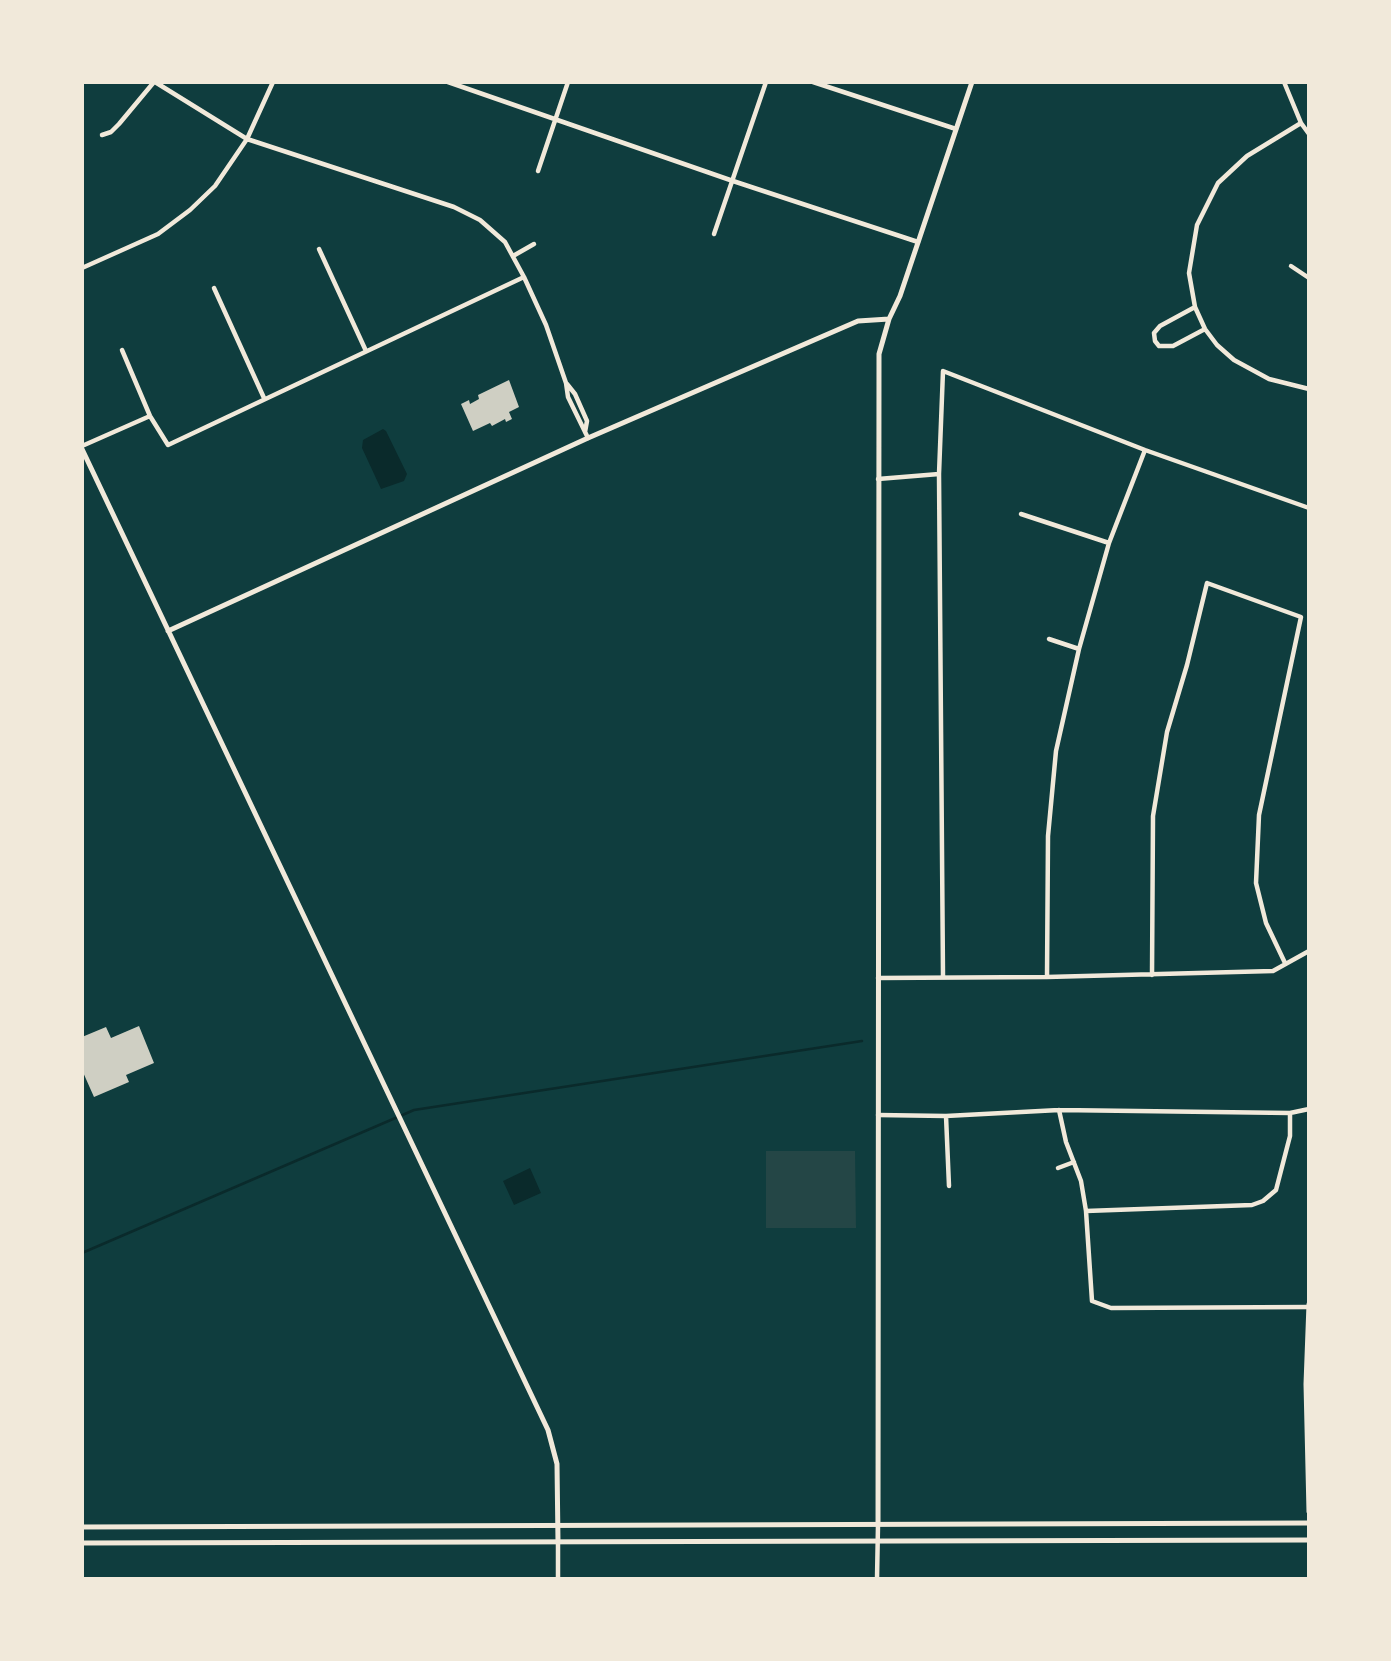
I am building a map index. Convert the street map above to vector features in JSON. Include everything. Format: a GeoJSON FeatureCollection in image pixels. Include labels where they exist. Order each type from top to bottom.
{"type":"FeatureCollection","features":[{"type":"Feature","properties":{"kind":"street"},"geometry":{"type":"LineString","coordinates":[[102,135],[111,132],[155,82],[247,139],[454,206],[480,220],[505,242],[524,277],[546,326],[566,383],[575,394],[587,421],[586,435]]}},
{"type":"Feature","properties":{"kind":"street"},"geometry":{"type":"LineString","coordinates":[[82,268],[158,234],[190,210],[215,186],[247,139],[273,82]]}},
{"type":"Feature","properties":{"kind":"street"},"geometry":{"type":"LineString","coordinates":[[448,82],[918,242]]}},
{"type":"Feature","properties":{"kind":"street"},"geometry":{"type":"LineString","coordinates":[[538,171],[568,82]]}},
{"type":"Feature","properties":{"kind":"street"},"geometry":{"type":"LineString","coordinates":[[714,234],[766,82]]}},
{"type":"Feature","properties":{"kind":"street"},"geometry":{"type":"LineString","coordinates":[[813,82],[956,129]]}},
{"type":"Feature","properties":{"kind":"street"},"geometry":{"type":"LineString","coordinates":[[877,1579],[879,355],[889,319],[900,296],[972,82]]}},
{"type":"Feature","properties":{"kind":"street"},"geometry":{"type":"LineString","coordinates":[[1284,82],[1301,123],[1309,134]]}},
{"type":"Feature","properties":{"kind":"street"},"geometry":{"type":"LineString","coordinates":[[1301,123],[1247,156],[1228,172],[1207,201],[1197,225],[1191,248],[1189,273],[1195,307],[1205,329],[1217,345],[1252,371],[1278,382],[1309,389]]}},
{"type":"Feature","properties":{"kind":"street"},"geometry":{"type":"LineString","coordinates":[[513,257],[534,244]]}},
{"type":"Feature","properties":{"kind":"street"},"geometry":{"type":"LineString","coordinates":[[319,249],[366,351]]}},
{"type":"Feature","properties":{"kind":"street"},"geometry":{"type":"LineString","coordinates":[[1291,266],[1309,278]]}},
{"type":"Feature","properties":{"kind":"street"},"geometry":{"type":"LineString","coordinates":[[122,350],[150,416],[168,445],[524,277]]}},
{"type":"Feature","properties":{"kind":"street"},"geometry":{"type":"LineString","coordinates":[[214,288],[264,398]]}},
{"type":"Feature","properties":{"kind":"street"},"geometry":{"type":"LineString","coordinates":[[1195,307],[1160,326],[1154,333],[1155,341],[1159,346],[1172,346],[1205,329]]}},
{"type":"Feature","properties":{"kind":"street"},"geometry":{"type":"LineString","coordinates":[[168,631],[586,435],[858,321],[889,319]]}},
{"type":"Feature","properties":{"kind":"street"},"geometry":{"type":"LineString","coordinates":[[943,977],[939,474],[943,371],[1145,450],[1309,508]]}},
{"type":"Feature","properties":{"kind":"street"},"geometry":{"type":"LineString","coordinates":[[150,416],[82,448],[548,1430],[557,1464],[558,1579]]}},
{"type":"Feature","properties":{"kind":"street"},"geometry":{"type":"LineString","coordinates":[[1047,977],[1048,836],[1056,751],[1079,649],[1109,543],[1145,450]]}},
{"type":"Feature","properties":{"kind":"street"},"geometry":{"type":"LineString","coordinates":[[878,479],[939,474]]}},
{"type":"Feature","properties":{"kind":"street"},"geometry":{"type":"LineString","coordinates":[[1021,514],[1109,543]]}},
{"type":"Feature","properties":{"kind":"street"},"geometry":{"type":"LineString","coordinates":[[1152,975],[1153,816],[1167,732],[1207,583],[1301,617],[1258,829],[1256,883],[1266,923],[1285,963]]}},
{"type":"Feature","properties":{"kind":"street"},"geometry":{"type":"LineString","coordinates":[[1049,639],[1079,649]]}},
{"type":"Feature","properties":{"kind":"street"},"geometry":{"type":"LineString","coordinates":[[878,978],[1273,971],[1309,951]]}},
{"type":"Feature","properties":{"kind":"street"},"geometry":{"type":"LineString","coordinates":[[878,1115],[946,1116],[1059,1110],[1290,1113],[1309,1109]]}},
{"type":"Feature","properties":{"kind":"street"},"geometry":{"type":"LineString","coordinates":[[1059,1110],[1066,1142],[1082,1181],[1092,1301],[1111,1308],[1309,1306],[1306,1384],[1309,1512]]}},
{"type":"Feature","properties":{"kind":"street"},"geometry":{"type":"LineString","coordinates":[[1086,1212],[1252,1205],[1276,1190],[1290,1136],[1290,1113]]}},
{"type":"Feature","properties":{"kind":"street"},"geometry":{"type":"LineString","coordinates":[[946,1116],[949,1186]]}},
{"type":"Feature","properties":{"kind":"street"},"geometry":{"type":"LineString","coordinates":[[1058,1168],[1074,1162]]}},
{"type":"Feature","properties":{"kind":"street"},"geometry":{"type":"LineString","coordinates":[[82,1527],[1309,1523]]}},
{"type":"Feature","properties":{"kind":"street"},"geometry":{"type":"LineString","coordinates":[[82,1543],[1309,1540]]}},
{"type":"Feature","properties":{"kind":"shaded area"},"geometry":{"type":"Polygon","coordinates":[[[383,429],[407,474],[404,481],[381,489],[362,448],[363,440],[383,429]]]}},
{"type":"Feature","properties":{"kind":"shaded area"},"geometry":{"type":"Polygon","coordinates":[[[766,1151],[855,1151],[856,1228],[766,1228],[766,1151]]]}},
{"type":"Feature","properties":{"kind":"shaded area"},"geometry":{"type":"Polygon","coordinates":[[[530,1168],[541,1193],[514,1205],[503,1181],[530,1168]]]}},
{"type":"Feature","properties":{"kind":"building"},"geometry":{"type":"Polygon","coordinates":[[[509,380],[519,407],[509,412],[512,419],[506,422],[505,419],[492,426],[490,423],[473,431],[461,404],[469,400],[470,404],[479,399],[478,395],[509,380]]]}},
{"type":"Feature","properties":{"kind":"building"},"geometry":{"type":"Polygon","coordinates":[[[139,1026],[154,1063],[126,1075],[129,1082],[94,1097],[82,1070],[82,1037],[106,1027],[111,1038],[139,1026]]]}},
{"type":"Feature","properties":{"kind":"waterway"},"geometry":{"type":"LineString","coordinates":[[82,1253],[414,1110],[862,1041]]}}]}
